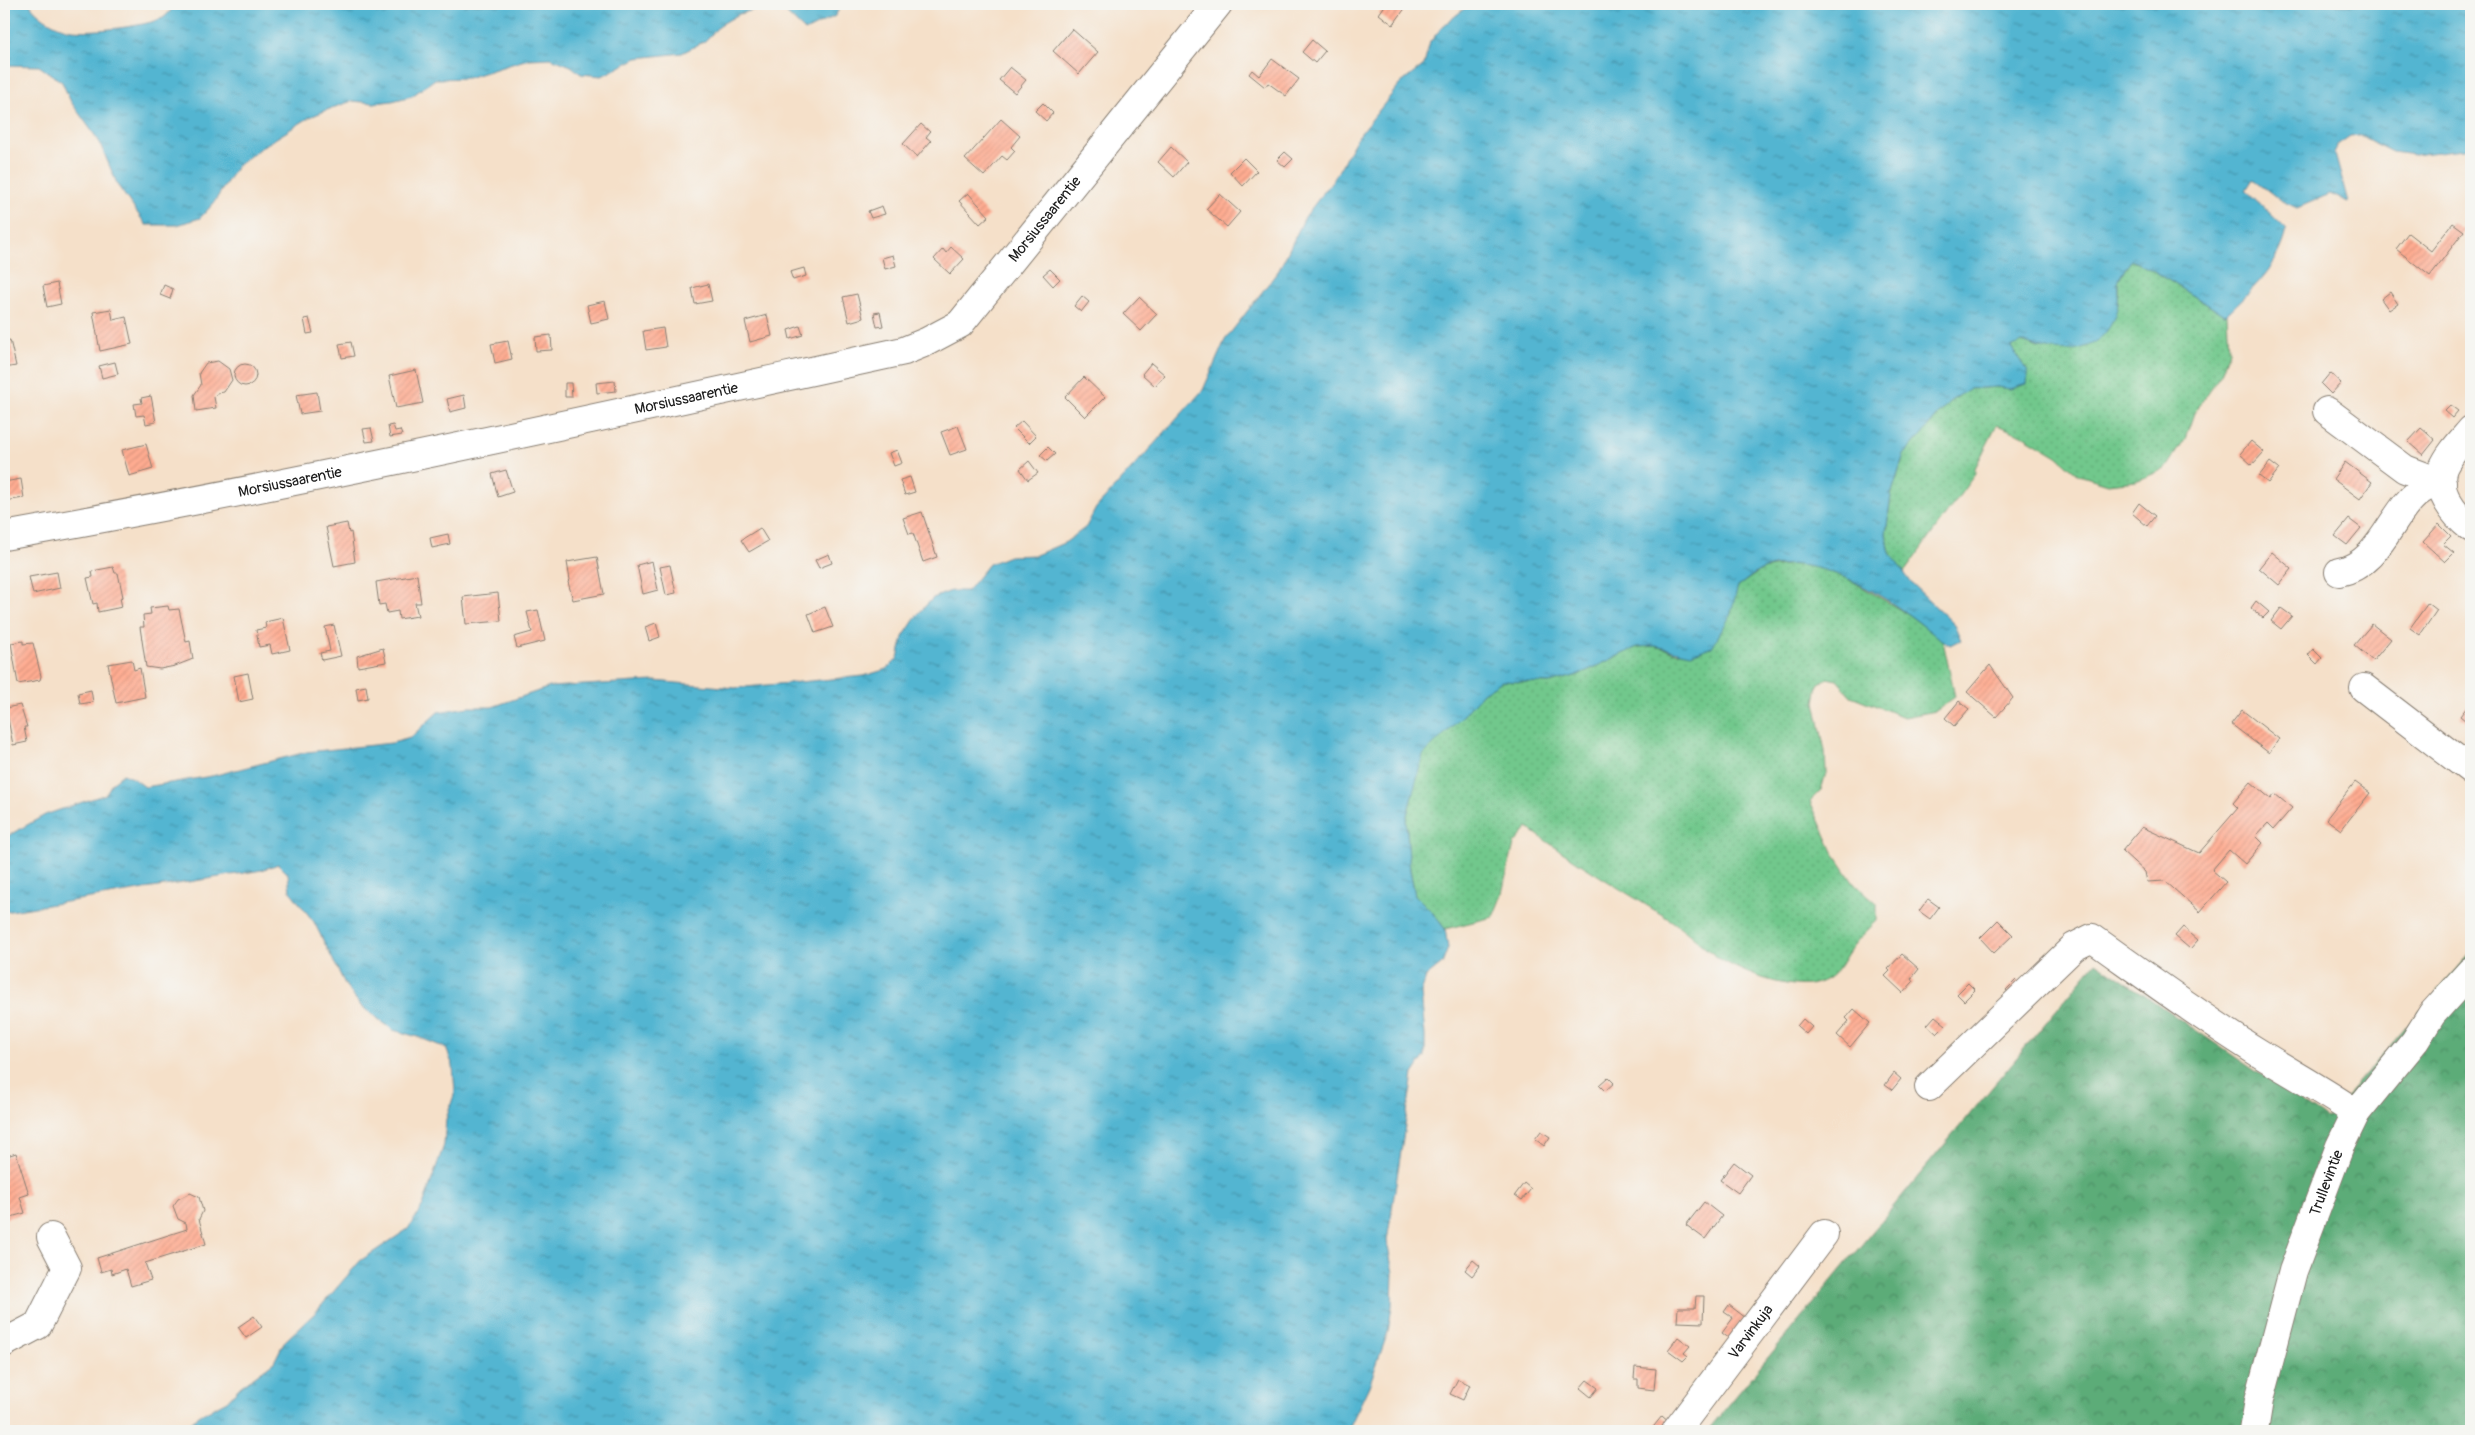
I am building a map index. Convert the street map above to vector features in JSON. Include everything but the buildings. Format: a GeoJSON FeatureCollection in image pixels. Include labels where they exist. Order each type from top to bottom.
{"type":"FeatureCollection","features":[{"type":"Feature","properties":{"kind":"street","name":"Morsiussaarentie"},"geometry":{"type":"LineString","coordinates":[[4,536],[157,509],[492,441],[904,351],[926,342],[960,324],[1218,4]]}},
{"type":"Feature","properties":{"kind":"street"},"geometry":{"type":"LineString","coordinates":[[2327,411],[2370,445],[2405,469],[2442,483]]}},
{"type":"Feature","properties":{"kind":"street"},"geometry":{"type":"LineString","coordinates":[[2471,430],[2455,449],[2443,468],[2442,483],[2446,500],[2462,521],[2471,528]]}},
{"type":"Feature","properties":{"kind":"street"},"geometry":{"type":"LineString","coordinates":[[2339,572],[2352,569],[2372,552],[2410,500],[2426,488],[2442,483]]}},
{"type":"Feature","properties":{"kind":"street"},"geometry":{"type":"LineString","coordinates":[[2364,688],[2471,770]]}},
{"type":"Feature","properties":{"kind":"street"},"geometry":{"type":"LineString","coordinates":[[1929,1086],[2074,947],[2092,938],[2260,1054],[2325,1092],[2356,1114]]}},
{"type":"Feature","properties":{"kind":"street","name":"Trullevintie"},"geometry":{"type":"LineString","coordinates":[[2254,1431],[2259,1400],[2293,1271],[2340,1146],[2356,1114],[2415,1041],[2432,1014],[2471,971]]}},
{"type":"Feature","properties":{"kind":"street","name":"Varvinkuja"},"geometry":{"type":"LineString","coordinates":[[1676,1431],[1824,1234]]}},
{"type":"Feature","properties":{"kind":"street"},"geometry":{"type":"LineString","coordinates":[[4,1343],[38,1325],[66,1268],[51,1237]]}},
{"type":"Feature","properties":{"kind":"green space"},"geometry":{"type":"Polygon","coordinates":[[[2131,260],[2154,271],[2224,315],[2227,314],[2229,351],[2221,374],[2194,413],[2185,439],[2165,469],[2136,481],[2108,484],[2079,475],[2057,456],[2022,435],[1997,425],[1975,468],[1975,474],[1903,574],[1890,553],[1886,534],[1891,495],[1904,455],[1949,402],[1969,389],[1997,387],[2010,389],[2028,372],[2011,347],[2022,341],[2038,348],[2118,303],[2118,280],[2131,260]]]}},
{"type":"Feature","properties":{"kind":"green space"},"geometry":{"type":"Polygon","coordinates":[[[1791,564],[1819,567],[1852,581],[1909,615],[1943,641],[1955,697],[1936,711],[1904,717],[1851,696],[1837,680],[1827,678],[1818,684],[1815,702],[1825,751],[1826,773],[1821,790],[1810,801],[1834,854],[1853,882],[1877,903],[1877,921],[1856,943],[1835,972],[1818,983],[1795,985],[1768,980],[1741,970],[1720,959],[1672,921],[1545,841],[1528,828],[1514,844],[1501,897],[1493,917],[1445,929],[1415,895],[1410,870],[1406,819],[1422,755],[1461,718],[1483,693],[1502,681],[1549,683],[1578,675],[1637,647],[1655,646],[1679,653],[1738,586],[1763,569],[1791,564]]]}},
{"type":"Feature","properties":{"kind":"green space"},"geometry":{"type":"Polygon","coordinates":[[[2471,953],[2471,1431],[1707,1431],[2096,962],[2326,1119],[2471,953]]]}},
{"type":"Feature","properties":{"kind":"water"},"geometry":{"type":"Polygon","coordinates":[[[4,4],[30,4],[46,20],[67,29],[87,31],[155,21],[165,17],[176,4],[774,4],[739,14],[720,25],[705,41],[682,53],[637,58],[602,76],[581,74],[571,66],[551,58],[528,59],[467,78],[435,79],[412,96],[392,101],[375,103],[352,101],[332,108],[310,117],[262,147],[237,166],[213,204],[200,218],[177,225],[146,225],[118,186],[99,141],[71,102],[62,82],[39,66],[4,65],[4,4]]]}},
{"type":"Feature","properties":{"kind":"water"},"geometry":{"type":"Polygon","coordinates":[[[777,4],[842,4],[835,16],[805,31],[777,4]]]}},
{"type":"Feature","properties":{"kind":"water"},"geometry":{"type":"Polygon","coordinates":[[[1470,4],[2471,4],[2471,148],[2414,155],[2393,152],[2359,135],[2350,136],[2337,145],[2335,154],[2348,202],[2330,194],[2297,208],[2280,200],[2253,179],[2246,190],[2287,230],[2278,255],[2264,276],[2227,314],[2224,315],[2154,271],[2131,260],[2118,283],[2118,303],[2113,320],[2105,333],[2094,342],[2082,348],[2053,350],[2022,342],[2011,347],[2028,372],[2027,384],[2010,389],[1997,387],[1969,389],[1949,402],[1904,455],[1891,495],[1886,534],[1890,553],[1913,585],[1954,624],[1961,640],[1951,645],[1946,643],[1914,618],[1877,594],[1840,576],[1801,565],[1781,565],[1760,570],[1738,586],[1730,616],[1712,647],[1691,654],[1655,646],[1637,647],[1578,675],[1549,683],[1502,681],[1483,693],[1461,718],[1423,755],[1406,819],[1410,870],[1415,895],[1445,929],[1448,948],[1442,964],[1426,977],[1421,993],[1425,1056],[1413,1074],[1387,1241],[1393,1273],[1392,1306],[1388,1332],[1369,1386],[1348,1430],[1334,1431],[1329,1427],[1326,1431],[177,1431],[202,1414],[227,1401],[240,1387],[274,1362],[284,1342],[315,1313],[360,1261],[408,1229],[423,1205],[444,1145],[446,1119],[455,1092],[453,1066],[446,1048],[393,1030],[361,1006],[346,986],[314,922],[290,891],[288,874],[278,864],[262,870],[4,912],[4,838],[45,815],[106,794],[112,783],[123,774],[133,778],[145,787],[212,776],[307,752],[392,743],[410,738],[438,712],[468,707],[492,707],[550,687],[654,681],[735,688],[864,676],[887,669],[898,658],[903,637],[918,614],[933,598],[951,591],[967,591],[989,564],[1009,556],[1036,555],[1066,542],[1086,527],[1096,508],[1203,390],[1225,340],[1279,270],[1305,217],[1335,177],[1357,138],[1400,84],[1424,65],[1430,42],[1443,26],[1470,4]]]}}]}
